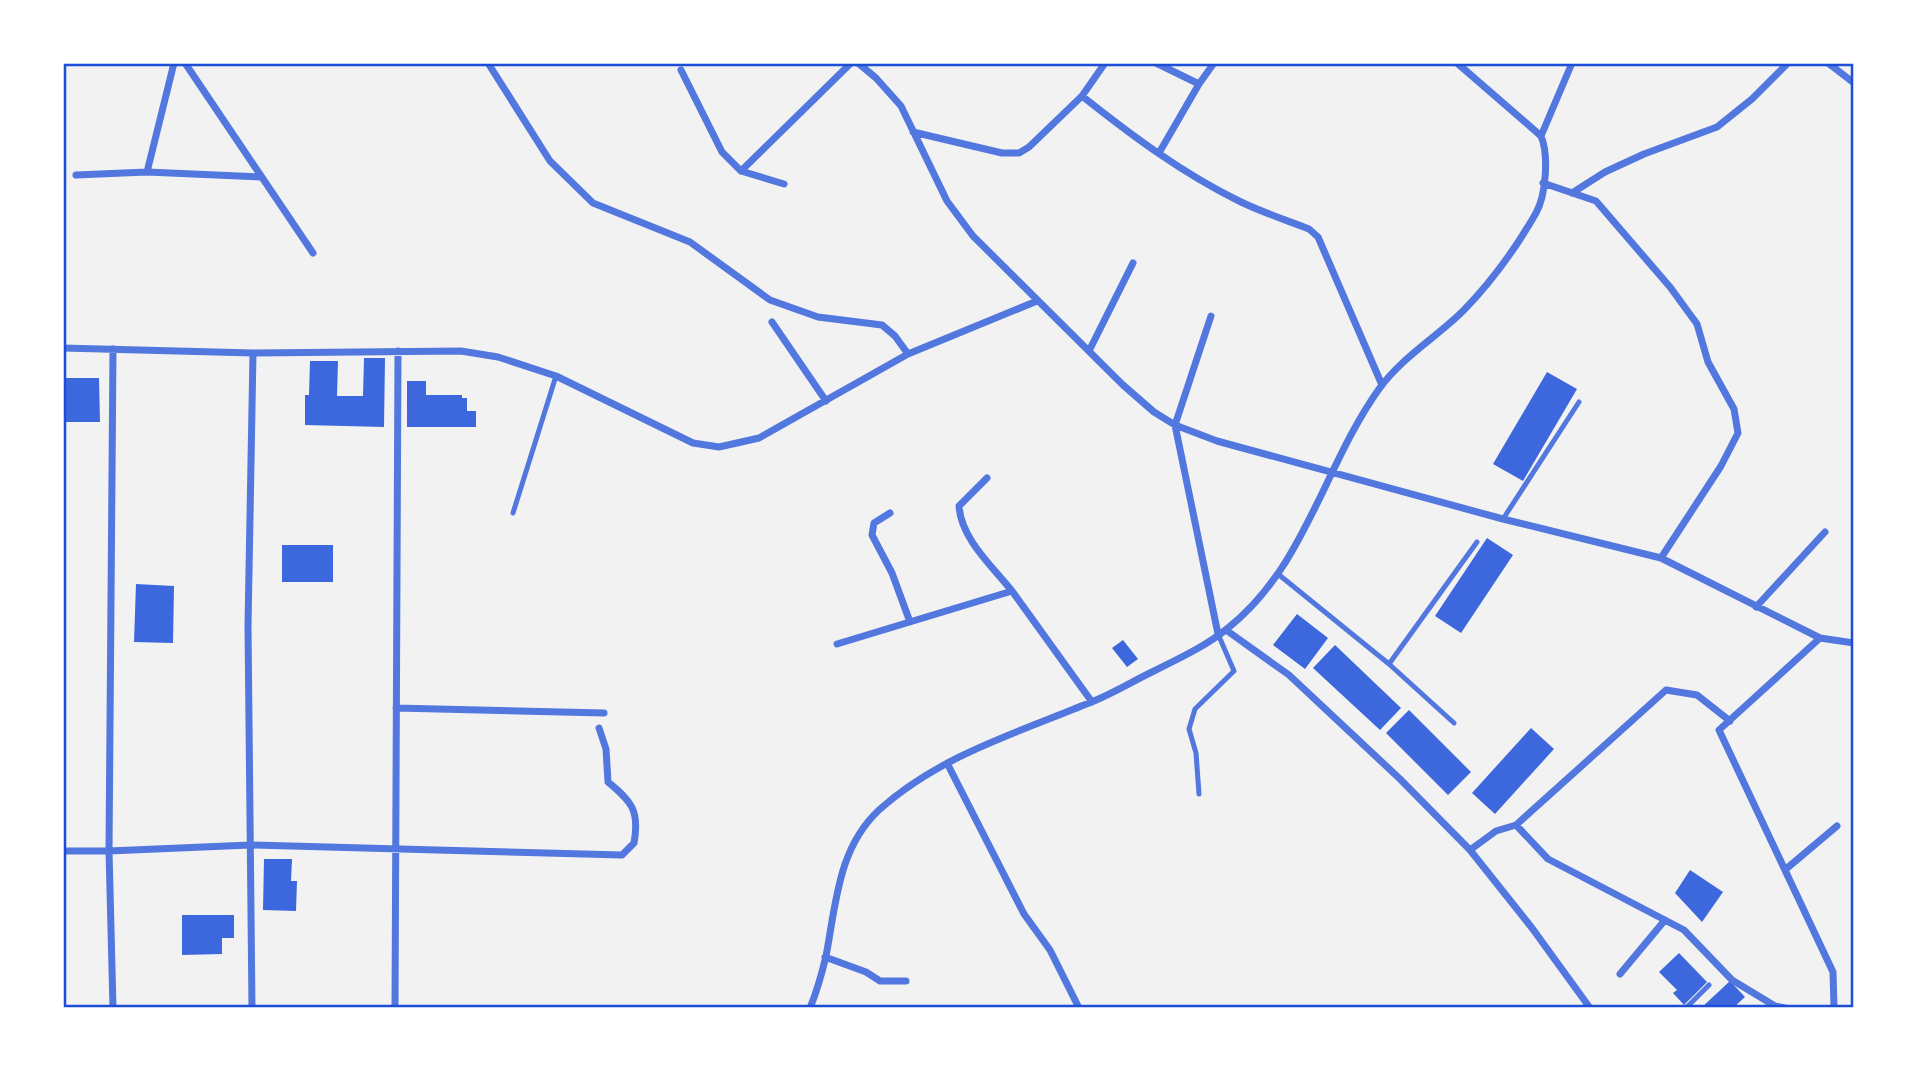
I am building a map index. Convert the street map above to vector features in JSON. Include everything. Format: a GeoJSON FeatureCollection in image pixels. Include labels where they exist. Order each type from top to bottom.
{"type":"FeatureCollection","features":[{"type":"Feature","properties":{"kind":"street"},"geometry":{"type":"LineString","coordinates":[[147,172],[174,63]]}},
{"type":"Feature","properties":{"kind":"street"},"geometry":{"type":"LineString","coordinates":[[185,63],[313,253]]}},
{"type":"Feature","properties":{"kind":"street"},"geometry":{"type":"LineString","coordinates":[[488,63],[550,161],[593,203],[690,242],[770,300],[818,317],[883,325],[908,354]]}},
{"type":"Feature","properties":{"kind":"street"},"geometry":{"type":"LineString","coordinates":[[741,171],[851,63]]}},
{"type":"Feature","properties":{"kind":"street"},"geometry":{"type":"LineString","coordinates":[[858,63],[876,78],[901,106],[947,201],[966,227],[1123,385],[1154,412],[1175,425],[1217,441],[1503,519],[1661,558],[1820,638],[1854,643]]}},
{"type":"Feature","properties":{"kind":"street"},"geometry":{"type":"LineString","coordinates":[[913,132],[1002,153],[1019,153],[1029,147],[1082,96],[1105,63]]}},
{"type":"Feature","properties":{"kind":"street"},"geometry":{"type":"LineString","coordinates":[[1156,63],[1199,84]]}},
{"type":"Feature","properties":{"kind":"street"},"geometry":{"type":"LineString","coordinates":[[1159,153],[1214,63]]}},
{"type":"Feature","properties":{"kind":"street"},"geometry":{"type":"LineString","coordinates":[[810,1008],[825,957],[840,877],[849,853],[878,811],[903,791],[947,763],[1002,736],[1092,702],[1192,652],[1226,630],[1253,605],[1278,574],[1322,496],[1362,414],[1382,385],[1430,337],[1463,311],[1509,257],[1539,209],[1547,150],[1541,136],[1457,63]]}},
{"type":"Feature","properties":{"kind":"street"},"geometry":{"type":"LineString","coordinates":[[1541,136],[1573,63]]}},
{"type":"Feature","properties":{"kind":"street"},"geometry":{"type":"LineString","coordinates":[[1572,193],[1605,172],[1644,154],[1717,127],[1752,99],[1788,63]]}},
{"type":"Feature","properties":{"kind":"street"},"geometry":{"type":"LineString","coordinates":[[1828,63],[1854,83]]}},
{"type":"Feature","properties":{"kind":"street"},"geometry":{"type":"LineString","coordinates":[[681,70],[722,152],[741,171],[784,184]]}},
{"type":"Feature","properties":{"kind":"street"},"geometry":{"type":"LineString","coordinates":[[1082,96],[1159,153],[1240,202],[1309,229],[1318,237],[1382,385]]}},
{"type":"Feature","properties":{"kind":"street"},"geometry":{"type":"LineString","coordinates":[[76,175],[147,172],[261,177]]}},
{"type":"Feature","properties":{"kind":"street"},"geometry":{"type":"LineString","coordinates":[[1544,183],[1596,201],[1671,288],[1697,324],[1708,362],[1734,409],[1738,433],[1721,466],[1661,558]]}},
{"type":"Feature","properties":{"kind":"street"},"geometry":{"type":"LineString","coordinates":[[1089,351],[1133,263]]}},
{"type":"Feature","properties":{"kind":"street"},"geometry":{"type":"LineString","coordinates":[[63,348],[253,353],[461,351],[498,356],[556,376],[694,443],[719,447],[760,438],[908,354],[1037,301]]}},
{"type":"Feature","properties":{"kind":"street"},"geometry":{"type":"LineString","coordinates":[[1211,316],[1175,425],[1218,634]]}},
{"type":"Feature","properties":{"kind":"street"},"geometry":{"type":"LineString","coordinates":[[772,322],[826,401]]}},
{"type":"Feature","properties":{"kind":"street"},"geometry":{"type":"LineString","coordinates":[[113,349],[109,851],[113,1008]]}},
{"type":"Feature","properties":{"kind":"street"},"geometry":{"type":"LineString","coordinates":[[395,1008],[398,351]]}},
{"type":"Feature","properties":{"kind":"street"},"geometry":{"type":"LineString","coordinates":[[252,1008],[248,626],[253,353]]}},
{"type":"Feature","properties":{"kind":"street"},"geometry":{"type":"LineString","coordinates":[[987,478],[959,506],[961,522],[1092,702]]}},
{"type":"Feature","properties":{"kind":"street"},"geometry":{"type":"LineString","coordinates":[[890,513],[874,523],[872,534],[892,573],[910,622]]}},
{"type":"Feature","properties":{"kind":"street"},"geometry":{"type":"LineString","coordinates":[[1756,607],[1825,532]]}},
{"type":"Feature","properties":{"kind":"street"},"geometry":{"type":"LineString","coordinates":[[837,644],[1012,591]]}},
{"type":"Feature","properties":{"kind":"street"},"geometry":{"type":"LineString","coordinates":[[1226,630],[1289,675],[1400,779],[1469,850],[1532,928],[1590,1008]]}},
{"type":"Feature","properties":{"kind":"street"},"geometry":{"type":"LineString","coordinates":[[1820,638],[1719,730],[1833,972],[1834,1008]]}},
{"type":"Feature","properties":{"kind":"street"},"geometry":{"type":"LineString","coordinates":[[1469,850],[1496,831],[1516,825],[1666,690],[1697,695],[1730,720]]}},
{"type":"Feature","properties":{"kind":"street"},"geometry":{"type":"LineString","coordinates":[[396,708],[604,713]]}},
{"type":"Feature","properties":{"kind":"street"},"geometry":{"type":"LineString","coordinates":[[63,850],[109,851],[250,845],[622,855],[635,843],[635,810],[625,795],[608,782],[606,749],[599,728]]}},
{"type":"Feature","properties":{"kind":"street"},"geometry":{"type":"LineString","coordinates":[[947,763],[1024,914],[1050,950],[1079,1008]]}},
{"type":"Feature","properties":{"kind":"street"},"geometry":{"type":"LineString","coordinates":[[1516,825],[1548,859],[1684,930],[1732,980],[1775,1006],[1785,1008]]}},
{"type":"Feature","properties":{"kind":"street"},"geometry":{"type":"LineString","coordinates":[[1786,869],[1837,826]]}},
{"type":"Feature","properties":{"kind":"street"},"geometry":{"type":"LineString","coordinates":[[1620,974],[1665,920]]}},
{"type":"Feature","properties":{"kind":"street"},"geometry":{"type":"LineString","coordinates":[[825,957],[866,972],[880,981],[906,981]]}},
{"type":"Feature","properties":{"kind":"lane"},"geometry":{"type":"LineString","coordinates":[[513,513],[556,376]]}},
{"type":"Feature","properties":{"kind":"lane"},"geometry":{"type":"LineString","coordinates":[[1503,519],[1579,402]]}},
{"type":"Feature","properties":{"kind":"lane"},"geometry":{"type":"LineString","coordinates":[[1389,664],[1477,542]]}},
{"type":"Feature","properties":{"kind":"lane"},"geometry":{"type":"LineString","coordinates":[[1278,574],[1389,664],[1454,723]]}},
{"type":"Feature","properties":{"kind":"lane"},"geometry":{"type":"LineString","coordinates":[[1199,794],[1196,753],[1189,729],[1195,709],[1234,671],[1218,634]]}},
{"type":"Feature","properties":{"kind":"lane"},"geometry":{"type":"LineString","coordinates":[[1686,1008],[1709,985]]}},
{"type":"Feature","properties":{"kind":"building"},"geometry":{"type":"Polygon","coordinates":[[[364,358],[385,358],[384,427],[305,425],[305,395],[309,395],[310,361],[338,361],[337,396],[363,396],[364,358]]]}},
{"type":"Feature","properties":{"kind":"building"},"geometry":{"type":"Polygon","coordinates":[[[1547,372],[1577,389],[1523,481],[1493,464],[1547,372]]]}},
{"type":"Feature","properties":{"kind":"building"},"geometry":{"type":"Polygon","coordinates":[[[63,378],[99,378],[100,422],[63,422],[63,378]]]}},
{"type":"Feature","properties":{"kind":"building"},"geometry":{"type":"Polygon","coordinates":[[[407,381],[426,381],[426,395],[462,395],[462,398],[467,398],[467,411],[476,411],[476,427],[407,427],[407,381]]]}},
{"type":"Feature","properties":{"kind":"building"},"geometry":{"type":"Polygon","coordinates":[[[1487,538],[1513,555],[1461,633],[1435,616],[1487,538]]]}},
{"type":"Feature","properties":{"kind":"building"},"geometry":{"type":"Polygon","coordinates":[[[282,545],[333,545],[333,582],[282,582],[282,545]]]}},
{"type":"Feature","properties":{"kind":"building"},"geometry":{"type":"Polygon","coordinates":[[[136,584],[174,586],[173,643],[134,642],[136,584]]]}},
{"type":"Feature","properties":{"kind":"building"},"geometry":{"type":"Polygon","coordinates":[[[1297,614],[1328,638],[1305,669],[1273,645],[1297,614]]]}},
{"type":"Feature","properties":{"kind":"building"},"geometry":{"type":"Polygon","coordinates":[[[1123,640],[1138,659],[1127,667],[1112,648],[1123,640]]]}},
{"type":"Feature","properties":{"kind":"building"},"geometry":{"type":"Polygon","coordinates":[[[1335,645],[1401,708],[1380,730],[1313,668],[1335,645]]]}},
{"type":"Feature","properties":{"kind":"building"},"geometry":{"type":"Polygon","coordinates":[[[1409,710],[1471,772],[1448,795],[1386,733],[1409,710]]]}},
{"type":"Feature","properties":{"kind":"building"},"geometry":{"type":"Polygon","coordinates":[[[1531,728],[1554,749],[1495,814],[1472,793],[1531,728]]]}},
{"type":"Feature","properties":{"kind":"building"},"geometry":{"type":"Polygon","coordinates":[[[264,859],[292,859],[291,881],[297,881],[296,911],[263,910],[264,859]]]}},
{"type":"Feature","properties":{"kind":"building"},"geometry":{"type":"Polygon","coordinates":[[[1690,870],[1723,892],[1702,922],[1675,893],[1690,870]]]}},
{"type":"Feature","properties":{"kind":"building"},"geometry":{"type":"Polygon","coordinates":[[[182,915],[234,915],[234,938],[222,938],[222,954],[182,955],[182,915]]]}},
{"type":"Feature","properties":{"kind":"building"},"geometry":{"type":"Polygon","coordinates":[[[1679,953],[1707,982],[1684,1005],[1673,993],[1677,990],[1659,972],[1679,953]]]}},
{"type":"Feature","properties":{"kind":"building"},"geometry":{"type":"Polygon","coordinates":[[[1730,981],[1745,997],[1733,1008],[1701,1008],[1730,981]]]}}]}
